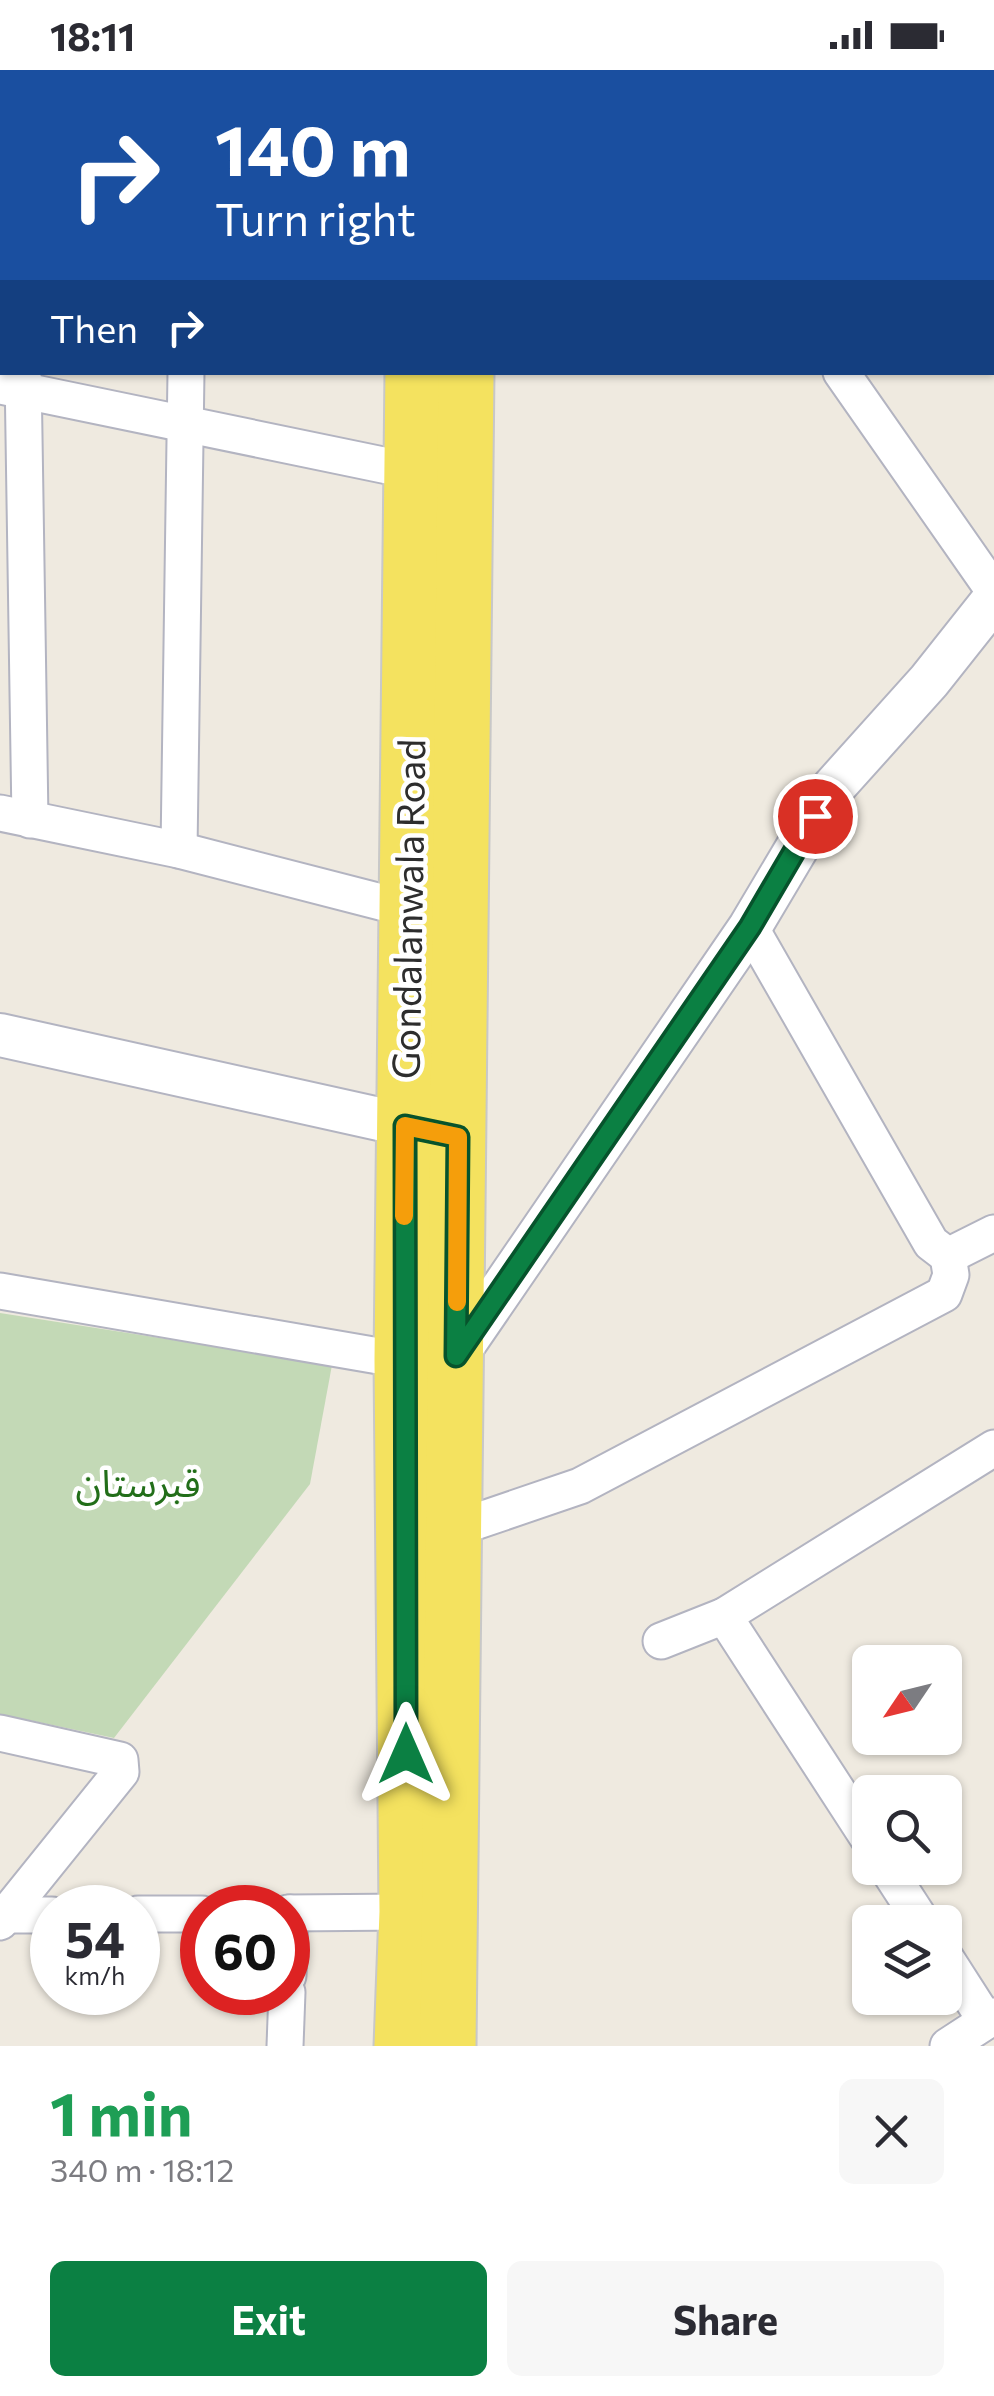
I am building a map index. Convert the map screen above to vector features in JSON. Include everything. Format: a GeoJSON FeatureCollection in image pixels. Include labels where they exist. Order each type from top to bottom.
{"type":"FeatureCollection","features":[{"type":"Feature","properties":{"kind":"main road","name":"Gondalanwala Road"},"geometry":{"type":"LineString","coordinates":[[402,2046],[407,1912],[402,1360],[413,375]]}},
{"type":"Feature","properties":{"kind":"main road","name":"Gondalanwala Road"},"geometry":{"type":"LineString","coordinates":[[448,2046],[466,375]]}},
{"type":"Feature","properties":{"kind":"street"},"geometry":{"type":"LineString","coordinates":[[179,850],[186,375]]}},
{"type":"Feature","properties":{"kind":"street"},"geometry":{"type":"LineString","coordinates":[[843,375],[994,590]]}},
{"type":"Feature","properties":{"kind":"street"},"geometry":{"type":"LineString","coordinates":[[408,910],[179,850],[15,816],[15,383],[412,472]]}},
{"type":"Feature","properties":{"kind":"street"},"geometry":{"type":"LineString","coordinates":[[456,1356],[750,927],[832,789],[929,681],[994,599]]}},
{"type":"Feature","properties":{"kind":"street"},"geometry":{"type":"LineString","coordinates":[[454,1528],[580,1486],[944,1294],[951,1275],[948,1256],[931,1243],[750,927]]}},
{"type":"Feature","properties":{"kind":"street"},"geometry":{"type":"LineString","coordinates":[[0,1035],[458,1137]]}},
{"type":"Feature","properties":{"kind":"street"},"geometry":{"type":"LineString","coordinates":[[948,1256],[994,1233]]}},
{"type":"Feature","properties":{"kind":"street"},"geometry":{"type":"LineString","coordinates":[[0,1290],[402,1360]]}},
{"type":"Feature","properties":{"kind":"street"},"geometry":{"type":"LineString","coordinates":[[661,1641],[724,1616],[994,1448]]}},
{"type":"Feature","properties":{"kind":"street"},"geometry":{"type":"LineString","coordinates":[[724,1616],[852,1813]]}},
{"type":"Feature","properties":{"kind":"street"},"geometry":{"type":"LineString","coordinates":[[0,1733],[120,1760],[121,1772],[1,1918]]}},
{"type":"Feature","properties":{"kind":"street"},"geometry":{"type":"LineString","coordinates":[[310,1913],[407,1912]]}},
{"type":"Feature","properties":{"kind":"street"},"geometry":{"type":"LineString","coordinates":[[1,1918],[30,1916]]}},
{"type":"Feature","properties":{"kind":"street"},"geometry":{"type":"LineString","coordinates":[[948,2046],[990,2018],[962,1980]]}},
{"type":"Feature","properties":{"kind":"street"},"geometry":{"type":"LineString","coordinates":[[285,2046],[286,2015]]}},
{"type":"Feature","properties":{"kind":"green space","name":"قبرستان"},"geometry":{"type":"Polygon","coordinates":[[[0,1313],[332,1365],[310,1484],[114,1738],[0,1714],[0,1313]]]}},
{"type":"Feature","properties":{"kind":"slow traffic"},"geometry":{"type":"LineString","coordinates":[[404,1216],[405,1126],[458,1137],[457,1302]]}},
{"type":"Feature","properties":{"kind":"route"},"geometry":{"type":"LineString","coordinates":[[406,1754],[402,1360],[405,1126],[458,1137],[456,1356],[750,927],[815,816]]}}]}
